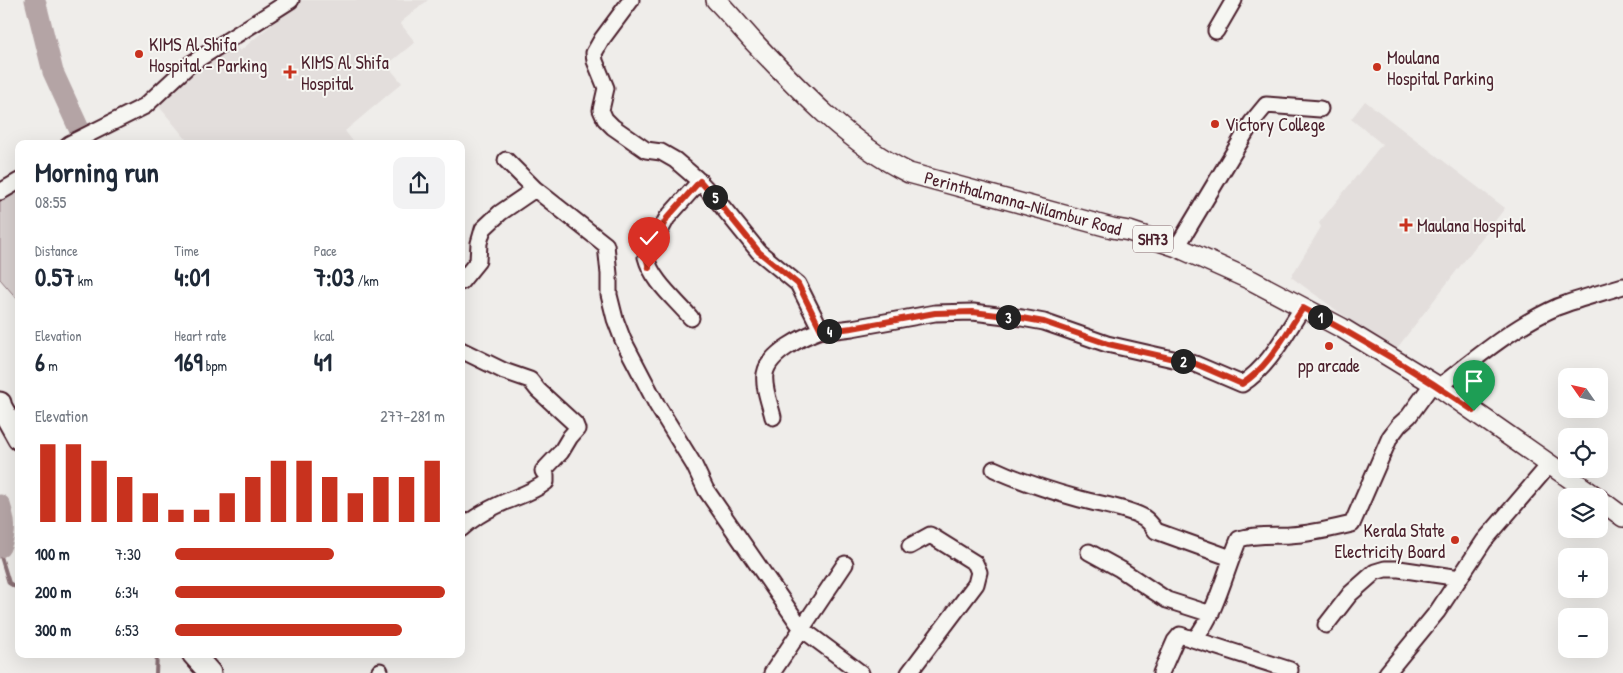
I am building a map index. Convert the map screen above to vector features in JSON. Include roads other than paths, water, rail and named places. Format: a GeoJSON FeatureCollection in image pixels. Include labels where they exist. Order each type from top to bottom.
{"type":"FeatureCollection","features":[{"type":"Feature","properties":{"kind":"highway"},"geometry":{"type":"LineString","coordinates":[[0,405],[15,432]]}},
{"type":"Feature","properties":{"kind":"highway"},"geometry":{"type":"LineString","coordinates":[[197,658],[210,673]]}},
{"type":"Feature","properties":{"kind":"main road","name":"Perinthalmanna-Nilambur Road"},"geometry":{"type":"LineString","coordinates":[[716,0],[752,40],[837,125],[892,165],[909,173],[1129,231],[1177,246],[1251,280],[1357,337],[1436,385],[1584,488]]}},
{"type":"Feature","properties":{"kind":"main road"},"geometry":{"type":"LineString","coordinates":[[1608,506],[1623,517]]}},
{"type":"Feature","properties":{"kind":"street"},"geometry":{"type":"LineString","coordinates":[[76,140],[145,106],[189,66],[291,0]]}},
{"type":"Feature","properties":{"kind":"street"},"geometry":{"type":"LineString","coordinates":[[631,0],[594,53],[595,61],[606,88],[601,110],[605,119],[613,127],[646,150],[661,152],[676,160],[700,181],[759,252],[798,284],[821,330]]}},
{"type":"Feature","properties":{"kind":"street"},"geometry":{"type":"LineString","coordinates":[[1216,31],[1234,0]]}},
{"type":"Feature","properties":{"kind":"street"},"geometry":{"type":"LineString","coordinates":[[1177,246],[1252,122],[1266,105],[1320,109]]}},
{"type":"Feature","properties":{"kind":"street"},"geometry":{"type":"LineString","coordinates":[[506,160],[535,189],[606,245],[609,295],[614,318],[623,340],[657,405],[694,465],[706,490],[802,628],[861,673]]}},
{"type":"Feature","properties":{"kind":"street"},"geometry":{"type":"LineString","coordinates":[[691,318],[655,278],[649,268],[646,257],[667,218],[700,181]]}},
{"type":"Feature","properties":{"kind":"street"},"geometry":{"type":"LineString","coordinates":[[0,192],[15,183]]}},
{"type":"Feature","properties":{"kind":"street"},"geometry":{"type":"LineString","coordinates":[[465,277],[478,262],[479,243],[483,229],[500,213],[535,189]]}},
{"type":"Feature","properties":{"kind":"street"},"geometry":{"type":"LineString","coordinates":[[1195,639],[1211,614],[1231,558],[1240,539],[1250,536],[1291,535],[1352,524],[1390,437],[1436,385],[1503,339],[1557,308],[1623,286]]}},
{"type":"Feature","properties":{"kind":"street"},"geometry":{"type":"LineString","coordinates":[[773,417],[765,375],[767,367],[779,353],[794,342],[821,330],[852,328],[935,313],[973,312],[1022,318],[1044,322],[1108,344],[1196,364],[1242,384],[1254,376],[1268,361],[1303,308]]}},
{"type":"Feature","properties":{"kind":"street"},"geometry":{"type":"LineString","coordinates":[[465,352],[504,371],[530,380],[538,390],[575,424],[577,429],[570,436],[561,452],[543,471],[546,475],[546,482],[526,494],[498,504],[477,516],[465,526]]}},
{"type":"Feature","properties":{"kind":"street"},"geometry":{"type":"LineString","coordinates":[[1387,673],[1437,612],[1484,541],[1550,464]]}},
{"type":"Feature","properties":{"kind":"street"},"geometry":{"type":"LineString","coordinates":[[994,469],[1031,484],[1080,499],[1126,510],[1151,523],[1156,531],[1231,558]]}},
{"type":"Feature","properties":{"kind":"street"},"geometry":{"type":"LineString","coordinates":[[909,673],[976,584],[979,572],[975,563],[930,534],[910,546]]}},
{"type":"Feature","properties":{"kind":"street"},"geometry":{"type":"LineString","coordinates":[[1089,552],[1120,568],[1167,600],[1211,614]]}},
{"type":"Feature","properties":{"kind":"street"},"geometry":{"type":"LineString","coordinates":[[772,673],[845,564]]}},
{"type":"Feature","properties":{"kind":"street"},"geometry":{"type":"LineString","coordinates":[[1326,625],[1350,594],[1375,572],[1385,569],[1399,569],[1460,578]]}},
{"type":"Feature","properties":{"kind":"street"},"geometry":{"type":"LineString","coordinates":[[1161,673],[1174,641],[1180,635],[1290,670]]}},
{"type":"Feature","properties":{"kind":"waterway"},"geometry":{"type":"LineString","coordinates":[[35,0],[53,72],[84,140]]}},
{"type":"Feature","properties":{"kind":"waterway"},"geometry":{"type":"LineString","coordinates":[[0,505],[4,526],[4,536],[0,547]]}},
{"type":"Feature","properties":{"kind":"waterway"},"geometry":{"type":"LineString","coordinates":[[0,553],[9,583],[15,587]]}},
{"type":"Feature","properties":{"kind":"waterway"},"geometry":{"type":"LineString","coordinates":[[156,673],[157,658]]}},
{"type":"Feature","properties":{"kind":"place","name":"KIMS Al Shifa Hospital - Parking"},"geometry":{"type":"Point","coordinates":[139,54]}},
{"type":"Feature","properties":{"kind":"place","name":"Moulana Hospital Parking"},"geometry":{"type":"Point","coordinates":[1377,67]}},
{"type":"Feature","properties":{"kind":"place","name":"KIMS Al Shifa Hospital"},"geometry":{"type":"Point","coordinates":[290,72]}},
{"type":"Feature","properties":{"kind":"place","name":"Victory College"},"geometry":{"type":"Point","coordinates":[1215,124]}},
{"type":"Feature","properties":{"kind":"place","name":"Maulana Hospital"},"geometry":{"type":"Point","coordinates":[1406,225]}},
{"type":"Feature","properties":{"kind":"place","name":"pp arcade"},"geometry":{"type":"Point","coordinates":[1329,346]}},
{"type":"Feature","properties":{"kind":"place","name":"Kerala State Electricity Board"},"geometry":{"type":"Point","coordinates":[1455,540]}}]}
